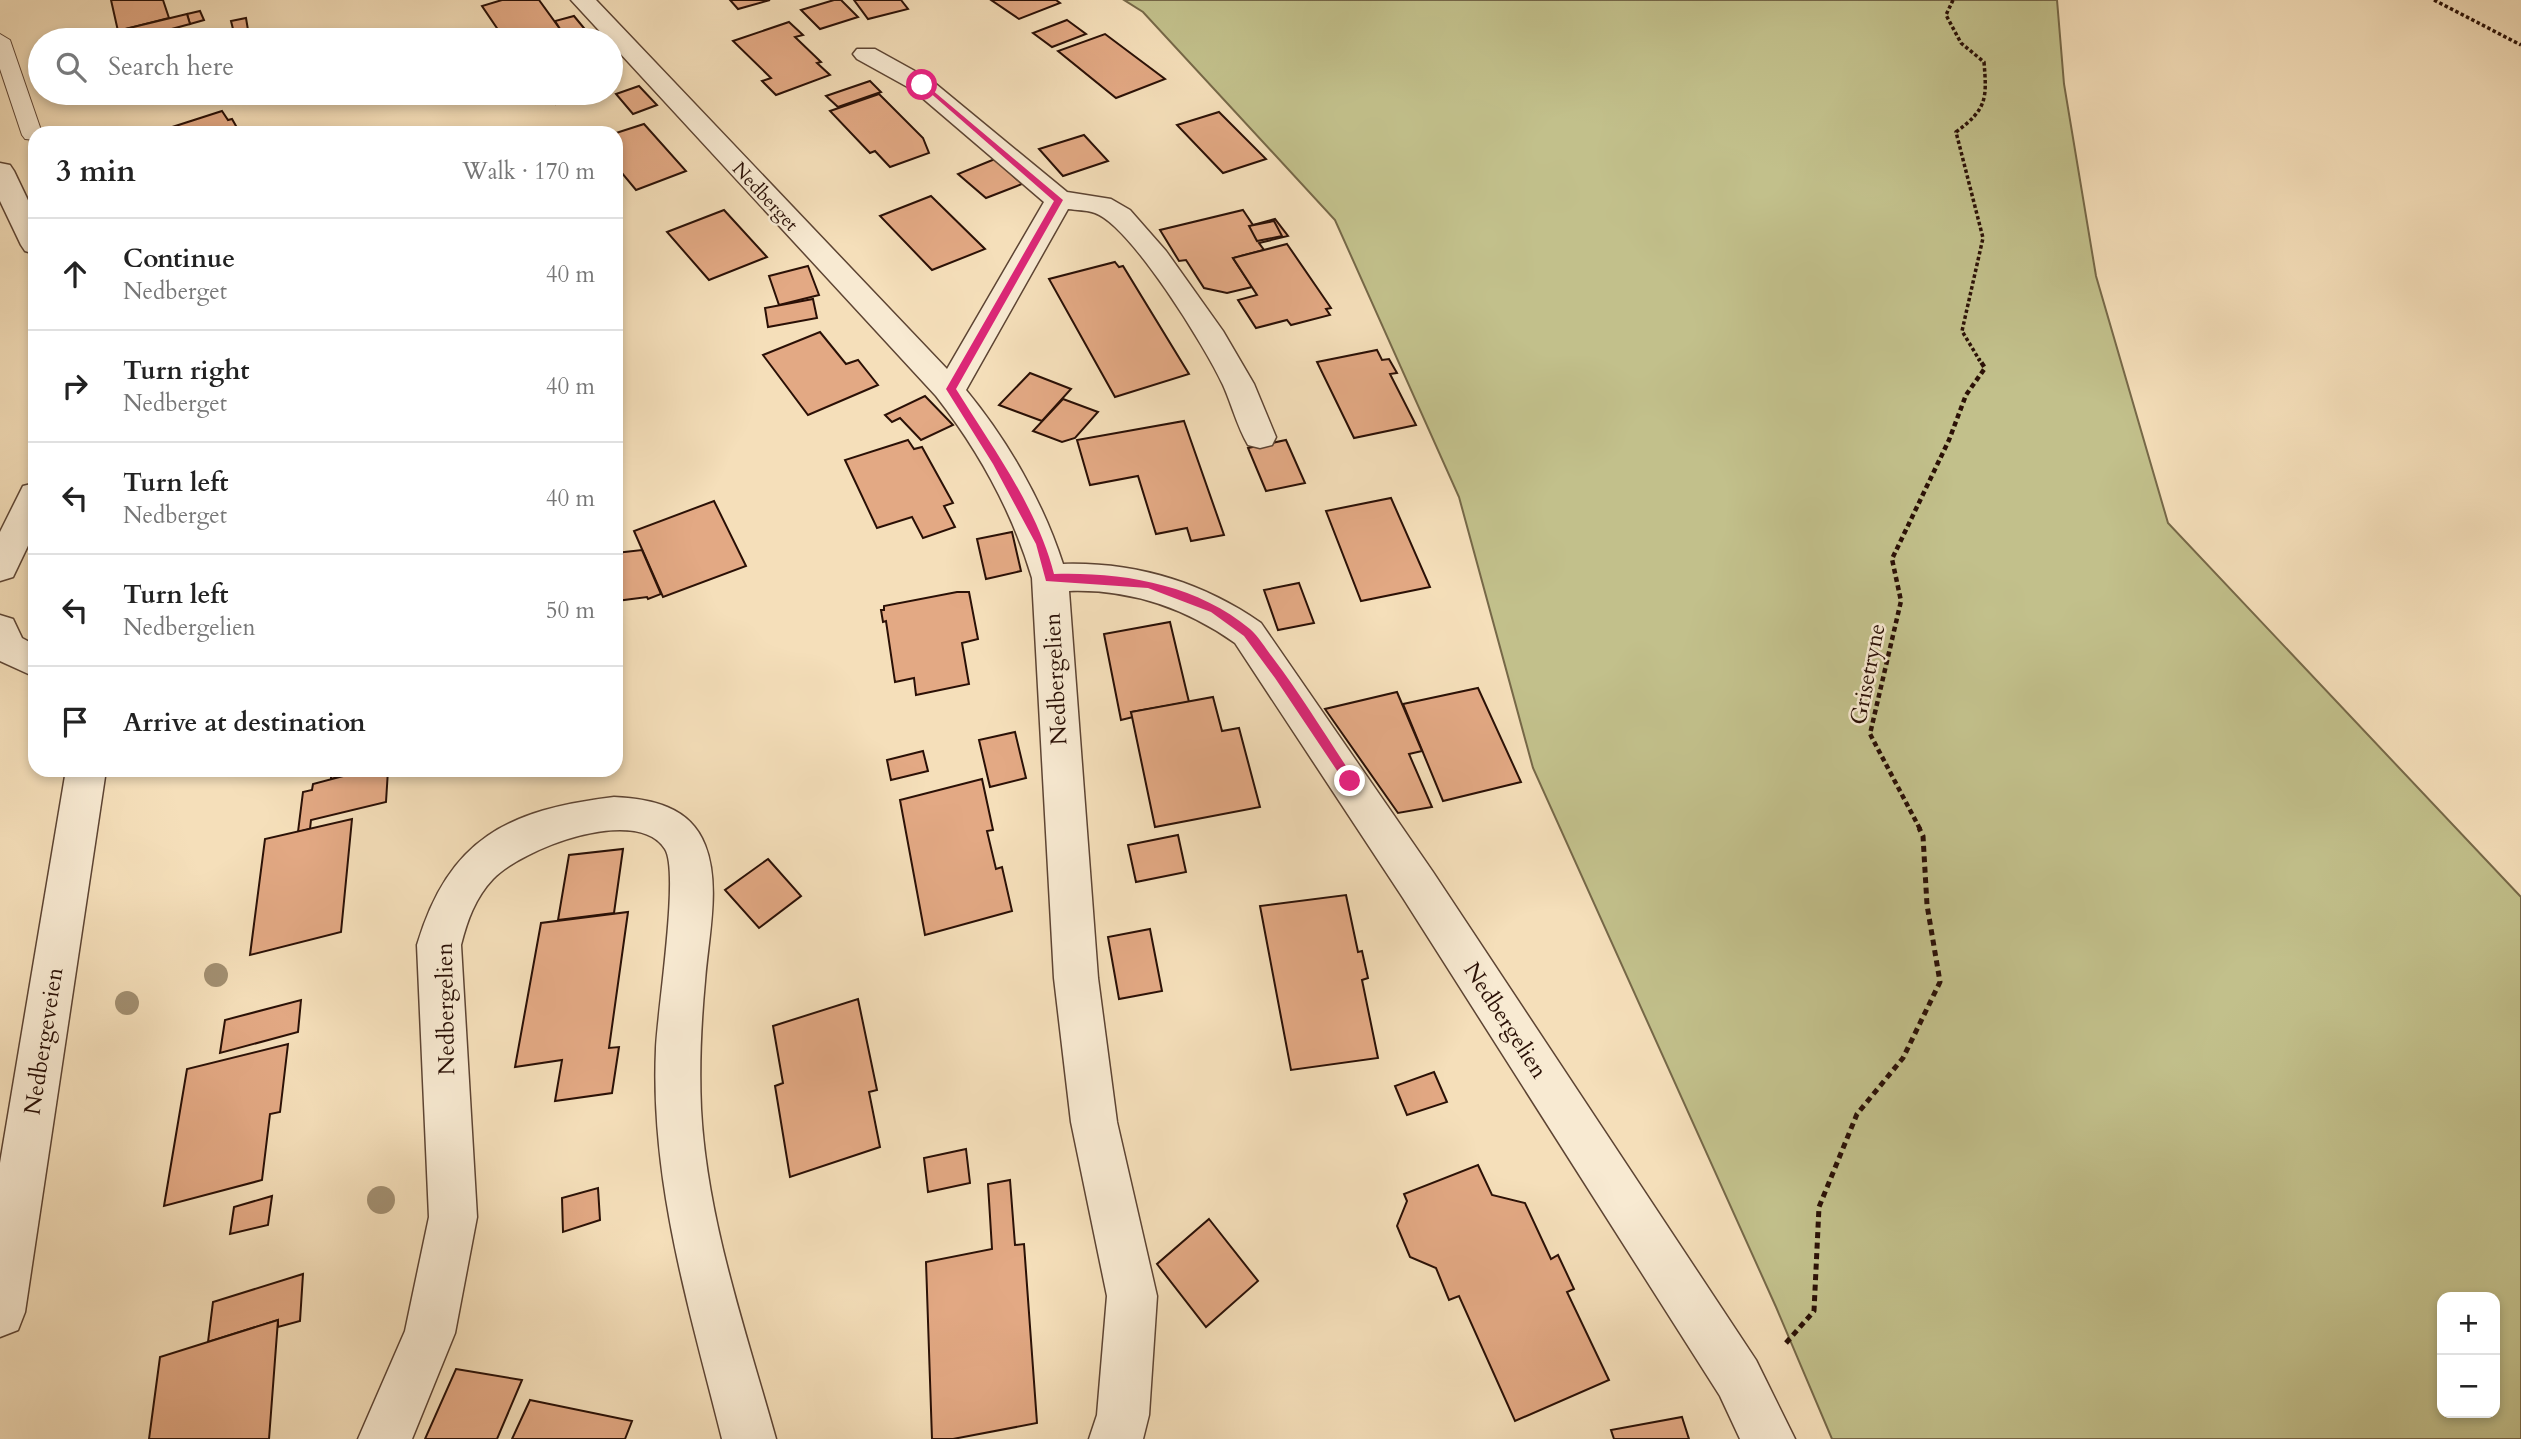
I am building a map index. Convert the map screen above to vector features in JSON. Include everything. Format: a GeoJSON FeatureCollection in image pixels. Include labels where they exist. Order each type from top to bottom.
{"type":"FeatureCollection","features":[{"type":"Feature","properties":{"kind":"street","name":"Nedberget"},"geometry":{"type":"LineString","coordinates":[[583,0],[609,28]]}},
{"type":"Feature","properties":{"kind":"street","name":"Nedberget"},"geometry":{"type":"LineString","coordinates":[[623,43],[929,370],[951,389],[997,463],[1041,544],[1050,578]]}},
{"type":"Feature","properties":{"kind":"street"},"geometry":{"type":"LineString","coordinates":[[866,54],[922,85],[1059,200],[1108,208],[1125,221],[1158,261],[1216,344],[1237,380],[1260,437]]}},
{"type":"Feature","properties":{"kind":"street"},"geometry":{"type":"LineString","coordinates":[[0,172],[28,230]]}},
{"type":"Feature","properties":{"kind":"street"},"geometry":{"type":"LineString","coordinates":[[951,389],[1059,200]]}},
{"type":"Feature","properties":{"kind":"street"},"geometry":{"type":"LineString","coordinates":[[0,568],[28,510]]}},
{"type":"Feature","properties":{"kind":"street","name":"Nedbergelien"},"geometry":{"type":"LineString","coordinates":[[1115,1439],[1123,1415],[1132,1296],[1094,1122],[1076,978],[1050,578],[1081,577],[1149,584],[1215,610],[1248,634],[1279,675],[1419,885],[1744,1391],[1768,1439]]}},
{"type":"Feature","properties":{"kind":"street"},"geometry":{"type":"LineString","coordinates":[[0,629],[8,648],[28,658]]}},
{"type":"Feature","properties":{"kind":"street","name":"Nedbergeveien"},"geometry":{"type":"LineString","coordinates":[[0,1312],[85,777]]}},
{"type":"Feature","properties":{"kind":"street","name":"Nedbergelien"},"geometry":{"type":"LineString","coordinates":[[384,1439],[430,1333],[453,1217],[439,945],[449,908],[480,863],[531,833],[609,811],[656,817],[682,839],[690,862],[691,887],[678,1073],[681,1142],[707,1280],[749,1439]]}},
{"type":"Feature","properties":{"kind":"lane"},"geometry":{"type":"LineString","coordinates":[[0,40],[29,126]]}},
{"type":"Feature","properties":{"kind":"path","name":"Grisetryne"},"geometry":{"type":"LineString","coordinates":[[1744,1391],[1814,1311],[1819,1207],[1857,1114],[1903,1058],[1940,982],[1927,905],[1923,836],[1870,734],[1901,601],[1892,559],[1949,440],[1966,395],[1984,368],[1962,331],[1983,238],[1956,132],[1981,114],[1987,97],[1984,62],[1961,43],[1946,15],[1953,0]]}},
{"type":"Feature","properties":{"kind":"path"},"geometry":{"type":"LineString","coordinates":[[2434,0],[2521,45]]}},
{"type":"Feature","properties":{"kind":"shaded area"},"geometry":{"type":"Polygon","coordinates":[[[1124,0],[2057,0],[2064,84],[2096,276],[2168,523],[2521,897],[2521,1439],[1832,1439],[1776,1307],[1533,768],[1459,497],[1335,220],[1143,12],[1124,0]]]}},
{"type":"Feature","properties":{"kind":"building"},"geometry":{"type":"Polygon","coordinates":[[[111,0],[163,0],[169,18],[130,28],[117,28],[111,0]]]}},
{"type":"Feature","properties":{"kind":"building"},"geometry":{"type":"Polygon","coordinates":[[[502,0],[539,0],[559,28],[497,28],[482,6],[502,0]]]}},
{"type":"Feature","properties":{"kind":"building"},"geometry":{"type":"Polygon","coordinates":[[[730,0],[770,0],[738,9],[730,0]]]}},
{"type":"Feature","properties":{"kind":"building"},"geometry":{"type":"Polygon","coordinates":[[[841,0],[858,17],[820,29],[801,10],[841,0]]]}},
{"type":"Feature","properties":{"kind":"building"},"geometry":{"type":"Polygon","coordinates":[[[854,0],[901,0],[908,9],[868,19],[854,0]]]}},
{"type":"Feature","properties":{"kind":"building"},"geometry":{"type":"Polygon","coordinates":[[[991,0],[1056,0],[1060,3],[1019,19],[991,0]]]}},
{"type":"Feature","properties":{"kind":"building"},"geometry":{"type":"Polygon","coordinates":[[[200,11],[204,20],[190,24],[187,14],[200,11]]]}},
{"type":"Feature","properties":{"kind":"building"},"geometry":{"type":"Polygon","coordinates":[[[187,14],[190,24],[175,28],[129,28],[187,14]]]}},
{"type":"Feature","properties":{"kind":"building"},"geometry":{"type":"Polygon","coordinates":[[[574,16],[584,28],[559,28],[555,21],[574,16]]]}},
{"type":"Feature","properties":{"kind":"building"},"geometry":{"type":"Polygon","coordinates":[[[246,18],[248,28],[233,28],[231,21],[246,18]]]}},
{"type":"Feature","properties":{"kind":"building"},"geometry":{"type":"Polygon","coordinates":[[[1067,20],[1086,34],[1052,47],[1033,33],[1067,20]]]}},
{"type":"Feature","properties":{"kind":"building"},"geometry":{"type":"Polygon","coordinates":[[[789,22],[803,35],[795,37],[821,62],[817,63],[830,75],[776,95],[762,81],[771,78],[733,41],[789,22]]]}},
{"type":"Feature","properties":{"kind":"building"},"geometry":{"type":"Polygon","coordinates":[[[1105,34],[1165,79],[1116,98],[1058,51],[1105,34]]]}},
{"type":"Feature","properties":{"kind":"building"},"geometry":{"type":"Polygon","coordinates":[[[870,81],[881,92],[838,107],[826,96],[870,81]]]}},
{"type":"Feature","properties":{"kind":"building"},"geometry":{"type":"Polygon","coordinates":[[[639,86],[657,105],[633,114],[623,102],[623,92],[639,86]]]}},
{"type":"Feature","properties":{"kind":"building"},"geometry":{"type":"Polygon","coordinates":[[[879,94],[923,138],[929,153],[890,167],[875,151],[870,153],[830,111],[879,94]]]}},
{"type":"Feature","properties":{"kind":"building"},"geometry":{"type":"Polygon","coordinates":[[[222,111],[236,126],[175,126],[222,111]]]}},
{"type":"Feature","properties":{"kind":"building"},"geometry":{"type":"Polygon","coordinates":[[[1219,112],[1266,159],[1223,173],[1177,125],[1219,112]]]}},
{"type":"Feature","properties":{"kind":"building"},"geometry":{"type":"Polygon","coordinates":[[[644,124],[686,171],[636,190],[623,174],[623,131],[644,124]]]}},
{"type":"Feature","properties":{"kind":"building"},"geometry":{"type":"Polygon","coordinates":[[[1084,135],[1108,161],[1063,176],[1039,149],[1084,135]]]}},
{"type":"Feature","properties":{"kind":"building"},"geometry":{"type":"Polygon","coordinates":[[[995,159],[1022,184],[986,198],[958,174],[995,159]]]}},
{"type":"Feature","properties":{"kind":"building"},"geometry":{"type":"Polygon","coordinates":[[[931,196],[985,249],[932,270],[880,216],[931,196]]]}},
{"type":"Feature","properties":{"kind":"building"},"geometry":{"type":"Polygon","coordinates":[[[724,210],[767,257],[709,280],[667,232],[724,210]]]}},
{"type":"Feature","properties":{"kind":"building"},"geometry":{"type":"Polygon","coordinates":[[[1243,210],[1253,225],[1275,219],[1288,236],[1259,243],[1264,250],[1233,258],[1252,287],[1227,293],[1204,288],[1186,260],[1179,261],[1160,230],[1243,210]]]}},
{"type":"Feature","properties":{"kind":"building"},"geometry":{"type":"Polygon","coordinates":[[[1274,221],[1282,236],[1257,241],[1249,226],[1274,221]]]}},
{"type":"Feature","properties":{"kind":"building"},"geometry":{"type":"Polygon","coordinates":[[[1287,244],[1331,308],[1326,309],[1330,315],[1291,325],[1287,320],[1256,328],[1238,300],[1257,295],[1233,258],[1287,244]]]}},
{"type":"Feature","properties":{"kind":"building"},"geometry":{"type":"Polygon","coordinates":[[[1115,262],[1119,267],[1123,266],[1189,374],[1115,397],[1049,279],[1115,262]]]}},
{"type":"Feature","properties":{"kind":"building"},"geometry":{"type":"Polygon","coordinates":[[[808,266],[819,295],[779,305],[769,276],[808,266]]]}},
{"type":"Feature","properties":{"kind":"building"},"geometry":{"type":"Polygon","coordinates":[[[813,299],[817,318],[768,327],[765,308],[813,299]]]}},
{"type":"Feature","properties":{"kind":"building"},"geometry":{"type":"Polygon","coordinates":[[[820,332],[846,364],[858,360],[878,385],[808,415],[763,355],[820,332]]]}},
{"type":"Feature","properties":{"kind":"building"},"geometry":{"type":"Polygon","coordinates":[[[1377,350],[1382,360],[1389,359],[1397,373],[1390,374],[1416,425],[1354,438],[1317,362],[1377,350]]]}},
{"type":"Feature","properties":{"kind":"building"},"geometry":{"type":"Polygon","coordinates":[[[1030,373],[1071,389],[1042,421],[999,405],[1030,373]]]}},
{"type":"Feature","properties":{"kind":"building"},"geometry":{"type":"Polygon","coordinates":[[[925,396],[953,425],[921,440],[900,418],[892,422],[885,415],[925,396]]]}},
{"type":"Feature","properties":{"kind":"building"},"geometry":{"type":"Polygon","coordinates":[[[1063,399],[1098,412],[1075,438],[1062,442],[1033,431],[1063,399]]]}},
{"type":"Feature","properties":{"kind":"building"},"geometry":{"type":"Polygon","coordinates":[[[1184,421],[1224,535],[1191,541],[1187,528],[1156,534],[1138,476],[1090,485],[1077,440],[1184,421]]]}},
{"type":"Feature","properties":{"kind":"building"},"geometry":{"type":"Polygon","coordinates":[[[908,440],[914,449],[922,447],[953,503],[944,506],[955,527],[923,538],[912,517],[877,528],[845,460],[908,440]]]}},
{"type":"Feature","properties":{"kind":"building"},"geometry":{"type":"Polygon","coordinates":[[[1286,440],[1305,483],[1266,491],[1248,448],[1286,440]]]}},
{"type":"Feature","properties":{"kind":"building"},"geometry":{"type":"Polygon","coordinates":[[[1391,498],[1430,587],[1361,601],[1326,511],[1391,498]]]}},
{"type":"Feature","properties":{"kind":"building"},"geometry":{"type":"Polygon","coordinates":[[[714,501],[746,566],[663,597],[634,531],[714,501]]]}},
{"type":"Feature","properties":{"kind":"building"},"geometry":{"type":"Polygon","coordinates":[[[1012,532],[1021,571],[986,579],[977,539],[1012,532]]]}},
{"type":"Feature","properties":{"kind":"building"},"geometry":{"type":"Polygon","coordinates":[[[642,550],[661,594],[648,599],[623,600],[623,552],[642,550]]]}},
{"type":"Feature","properties":{"kind":"building"},"geometry":{"type":"Polygon","coordinates":[[[1299,583],[1314,623],[1278,630],[1264,590],[1299,583]]]}},
{"type":"Feature","properties":{"kind":"building"},"geometry":{"type":"Polygon","coordinates":[[[969,592],[978,639],[962,643],[969,684],[916,695],[914,678],[895,682],[886,621],[883,622],[881,610],[884,610],[884,606],[969,592]]]}},
{"type":"Feature","properties":{"kind":"building"},"geometry":{"type":"Polygon","coordinates":[[[1170,622],[1189,702],[1131,712],[1133,717],[1121,720],[1104,634],[1170,622]]]}},
{"type":"Feature","properties":{"kind":"building"},"geometry":{"type":"Polygon","coordinates":[[[1478,688],[1521,782],[1443,801],[1403,704],[1478,688]]]}},
{"type":"Feature","properties":{"kind":"building"},"geometry":{"type":"Polygon","coordinates":[[[1397,692],[1422,751],[1409,754],[1432,807],[1398,813],[1325,709],[1397,692]]]}},
{"type":"Feature","properties":{"kind":"building"},"geometry":{"type":"Polygon","coordinates":[[[1213,697],[1222,731],[1239,728],[1260,807],[1155,827],[1131,712],[1213,697]]]}},
{"type":"Feature","properties":{"kind":"building"},"geometry":{"type":"Polygon","coordinates":[[[1015,732],[1026,778],[990,787],[979,740],[1015,732]]]}},
{"type":"Feature","properties":{"kind":"building"},"geometry":{"type":"Polygon","coordinates":[[[923,751],[928,771],[891,780],[887,760],[923,751]]]}},
{"type":"Feature","properties":{"kind":"building"},"geometry":{"type":"Polygon","coordinates":[[[340,777],[388,777],[386,802],[311,820],[310,829],[298,832],[303,792],[312,790],[313,784],[340,777]]]}},
{"type":"Feature","properties":{"kind":"building"},"geometry":{"type":"Polygon","coordinates":[[[982,779],[993,830],[987,831],[996,869],[1002,867],[1012,911],[925,935],[900,800],[982,779]]]}},
{"type":"Feature","properties":{"kind":"building"},"geometry":{"type":"Polygon","coordinates":[[[352,819],[341,932],[250,955],[265,839],[352,819]]]}},
{"type":"Feature","properties":{"kind":"building"},"geometry":{"type":"Polygon","coordinates":[[[1178,835],[1186,872],[1136,882],[1128,845],[1178,835]]]}},
{"type":"Feature","properties":{"kind":"building"},"geometry":{"type":"Polygon","coordinates":[[[623,849],[614,913],[558,920],[569,855],[623,849]]]}},
{"type":"Feature","properties":{"kind":"building"},"geometry":{"type":"Polygon","coordinates":[[[768,859],[801,896],[759,928],[725,890],[768,859]]]}},
{"type":"Feature","properties":{"kind":"building"},"geometry":{"type":"Polygon","coordinates":[[[1346,895],[1358,952],[1362,951],[1368,978],[1362,980],[1378,1058],[1291,1070],[1260,906],[1346,895]]]}},
{"type":"Feature","properties":{"kind":"building"},"geometry":{"type":"Polygon","coordinates":[[[628,912],[609,1048],[619,1047],[612,1093],[555,1101],[562,1060],[515,1067],[541,923],[628,912]]]}},
{"type":"Feature","properties":{"kind":"building"},"geometry":{"type":"Polygon","coordinates":[[[1150,929],[1162,991],[1119,999],[1108,937],[1150,929]]]}},
{"type":"Feature","properties":{"kind":"building"},"geometry":{"type":"Polygon","coordinates":[[[858,999],[877,1090],[869,1092],[880,1147],[790,1177],[775,1086],[783,1083],[773,1026],[858,999]]]}},
{"type":"Feature","properties":{"kind":"building"},"geometry":{"type":"Polygon","coordinates":[[[301,1000],[298,1032],[220,1053],[225,1020],[301,1000]]]}},
{"type":"Feature","properties":{"kind":"building"},"geometry":{"type":"Polygon","coordinates":[[[288,1044],[280,1112],[270,1114],[262,1180],[164,1206],[187,1069],[288,1044]]]}},
{"type":"Feature","properties":{"kind":"building"},"geometry":{"type":"Polygon","coordinates":[[[1434,1072],[1447,1102],[1407,1115],[1395,1086],[1434,1072]]]}},
{"type":"Feature","properties":{"kind":"building"},"geometry":{"type":"Polygon","coordinates":[[[966,1149],[970,1183],[928,1192],[924,1158],[966,1149]]]}},
{"type":"Feature","properties":{"kind":"building"},"geometry":{"type":"Polygon","coordinates":[[[1478,1165],[1492,1195],[1525,1203],[1551,1259],[1558,1255],[1574,1289],[1567,1292],[1609,1380],[1515,1421],[1459,1296],[1449,1300],[1436,1268],[1410,1257],[1397,1226],[1407,1201],[1404,1194],[1478,1165]]]}},
{"type":"Feature","properties":{"kind":"building"},"geometry":{"type":"Polygon","coordinates":[[[1010,1180],[1015,1245],[1024,1244],[1037,1423],[953,1439],[932,1439],[926,1262],[992,1249],[988,1184],[1010,1180]]]}},
{"type":"Feature","properties":{"kind":"building"},"geometry":{"type":"Polygon","coordinates":[[[598,1188],[600,1220],[563,1232],[562,1198],[598,1188]]]}},
{"type":"Feature","properties":{"kind":"building"},"geometry":{"type":"Polygon","coordinates":[[[272,1196],[268,1225],[230,1234],[234,1207],[272,1196]]]}},
{"type":"Feature","properties":{"kind":"building"},"geometry":{"type":"Polygon","coordinates":[[[1209,1219],[1258,1281],[1206,1327],[1157,1264],[1209,1219]]]}},
{"type":"Feature","properties":{"kind":"building"},"geometry":{"type":"Polygon","coordinates":[[[303,1274],[300,1321],[278,1327],[278,1320],[208,1342],[213,1302],[303,1274]]]}},
{"type":"Feature","properties":{"kind":"building"},"geometry":{"type":"Polygon","coordinates":[[[278,1320],[269,1439],[149,1439],[160,1357],[278,1320]]]}},
{"type":"Feature","properties":{"kind":"building"},"geometry":{"type":"Polygon","coordinates":[[[456,1369],[522,1380],[497,1439],[425,1439],[456,1369]]]}},
{"type":"Feature","properties":{"kind":"building"},"geometry":{"type":"Polygon","coordinates":[[[530,1400],[632,1421],[625,1439],[512,1439],[530,1400]]]}},
{"type":"Feature","properties":{"kind":"building"},"geometry":{"type":"Polygon","coordinates":[[[1682,1417],[1689,1439],[1614,1439],[1611,1430],[1682,1417]]]}},
{"type":"Feature","properties":{"kind":"route"},"geometry":{"type":"LineString","coordinates":[[922,85],[1059,200],[951,389],[997,463],[1041,544],[1050,578],[1081,577],[1149,584],[1215,610],[1248,634],[1350,781]]}}]}
